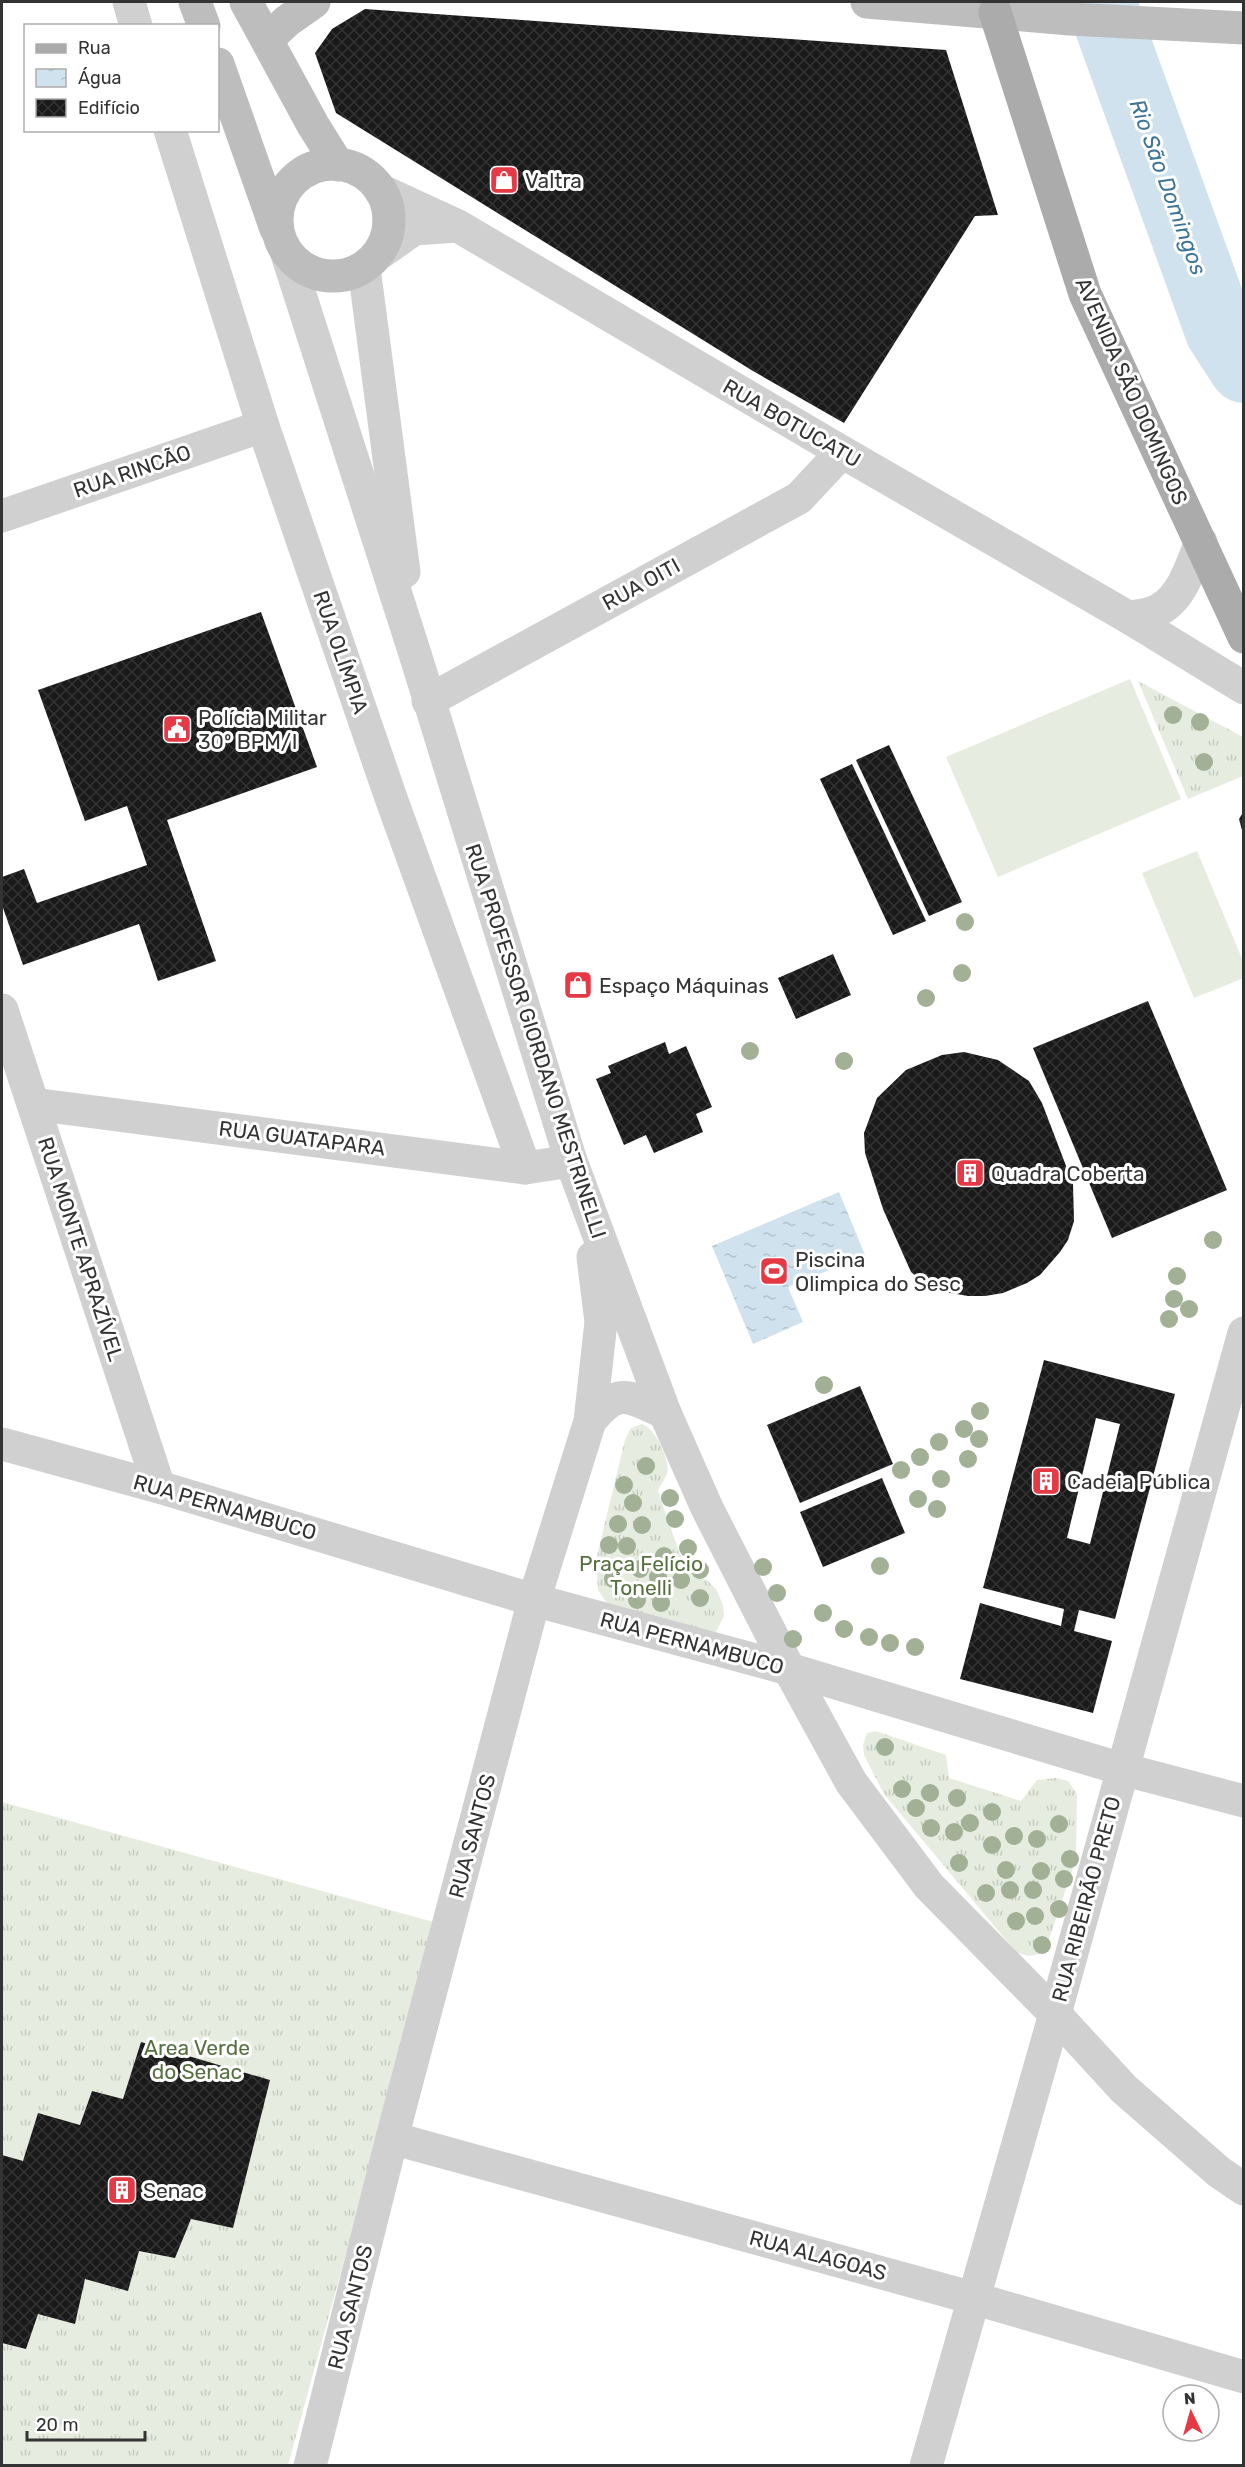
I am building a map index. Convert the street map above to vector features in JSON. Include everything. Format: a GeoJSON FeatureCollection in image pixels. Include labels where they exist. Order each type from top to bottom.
{"type":"FeatureCollection","features":[{"type":"Feature","properties":{"kind":"main road"},"geometry":{"type":"LineString","coordinates":[[195,2],[203,24]]}},
{"type":"Feature","properties":{"kind":"main road"},"geometry":{"type":"LineString","coordinates":[[246,2],[338,165]]}},
{"type":"Feature","properties":{"kind":"main road"},"geometry":{"type":"LineString","coordinates":[[268,39],[286,21],[314,2]]}},
{"type":"Feature","properties":{"kind":"main road"},"geometry":{"type":"LineString","coordinates":[[867,2],[993,7],[1070,19],[1244,28]]}},
{"type":"Feature","properties":{"kind":"main road","name":"AVENIDA SÃO DOMINGOS"},"geometry":{"type":"LineString","coordinates":[[993,7],[1085,294],[1244,637]]}},
{"type":"Feature","properties":{"kind":"main road","name":"RUA PROFESSOR GIORDANO MESTRINELLI"},"geometry":{"type":"LineString","coordinates":[[219,67],[281,241]]}},
{"type":"Feature","properties":{"kind":"main road"},"geometry":{"type":"LineString","coordinates":[[323,165],[345,165],[366,174],[381,190],[388,210],[388,232],[372,260],[343,276],[321,275],[301,267],[281,241],[278,208],[286,188],[302,173],[323,165]]}},
{"type":"Feature","properties":{"kind":"street"},"geometry":{"type":"LineString","coordinates":[[129,2],[135,24]]}},
{"type":"Feature","properties":{"kind":"street","name":"RUA OLÍMPIA"},"geometry":{"type":"LineString","coordinates":[[171,132],[263,426],[391,798],[525,1168]]}},
{"type":"Feature","properties":{"kind":"street","name":"RUA BOTUCATU"},"geometry":{"type":"LineString","coordinates":[[381,190],[458,226],[1128,617],[1244,688]]}},
{"type":"Feature","properties":{"kind":"street"},"geometry":{"type":"LineString","coordinates":[[372,260],[414,229],[458,226]]}},
{"type":"Feature","properties":{"kind":"street","name":"RUA PROFESSOR GIORDANO MESTRINELLI"},"geometry":{"type":"LineString","coordinates":[[281,241],[416,657],[571,1161],[665,1413],[707,1508],[789,1669],[851,1782],[929,1886],[1055,2014],[1124,2089],[1219,2172],[1244,2189]]}},
{"type":"Feature","properties":{"kind":"street","name":"RUA PROFESSOR GIORDANO MESTRINELLI"},"geometry":{"type":"LineString","coordinates":[[372,260],[416,657]]}},
{"type":"Feature","properties":{"kind":"street","name":"RUA RINCÃO"},"geometry":{"type":"LineString","coordinates":[[2,516],[263,426]]}},
{"type":"Feature","properties":{"kind":"street","name":"RUA OITI"},"geometry":{"type":"LineString","coordinates":[[428,701],[799,498],[842,452]]}},
{"type":"Feature","properties":{"kind":"street"},"geometry":{"type":"LineString","coordinates":[[1128,617],[1152,613],[1169,602],[1183,588],[1201,543]]}},
{"type":"Feature","properties":{"kind":"street","name":"RUA MONTE APRAZÍVEL"},"geometry":{"type":"LineString","coordinates":[[2,1010],[159,1487]]}},
{"type":"Feature","properties":{"kind":"street","name":"RUA GUATAPARA"},"geometry":{"type":"LineString","coordinates":[[33,1104],[525,1168],[571,1161]]}},
{"type":"Feature","properties":{"kind":"street","name":"RUA SANTOS"},"geometry":{"type":"LineString","coordinates":[[310,2466],[392,2138],[534,1600],[590,1421],[601,1322],[587,1204]]}},
{"type":"Feature","properties":{"kind":"street","name":"RUA RIBEIRÃO PRETO"},"geometry":{"type":"LineString","coordinates":[[926,2466],[1055,2014],[1244,1333]]}},
{"type":"Feature","properties":{"kind":"street"},"geometry":{"type":"LineString","coordinates":[[590,1421],[604,1403],[623,1397],[634,1398],[665,1413]]}},
{"type":"Feature","properties":{"kind":"street","name":"RUA PERNAMBUCO"},"geometry":{"type":"LineString","coordinates":[[2,1444],[159,1487],[534,1600],[789,1669],[1122,1769],[1244,1801]]}},
{"type":"Feature","properties":{"kind":"street","name":"RUA ALAGOAS"},"geometry":{"type":"LineString","coordinates":[[392,2138],[973,2298],[1244,2377]]}},
{"type":"Feature","properties":{"kind":"green space"},"geometry":{"type":"Polygon","coordinates":[[[1130,679],[1181,799],[998,877],[946,757],[1130,679]]]}},
{"type":"Feature","properties":{"kind":"green space"},"geometry":{"type":"Polygon","coordinates":[[[1138,681],[1243,737],[1243,776],[1188,799],[1138,681]]]}},
{"type":"Feature","properties":{"kind":"green space"},"geometry":{"type":"Polygon","coordinates":[[[1197,851],[1243,961],[1244,978],[1194,998],[1142,873],[1197,851]]]}},
{"type":"Feature","properties":{"kind":"green space","name":"Praça Felício Tonelli"},"geometry":{"type":"Polygon","coordinates":[[[642,1424],[657,1438],[667,1461],[667,1474],[658,1491],[684,1566],[695,1577],[707,1580],[716,1589],[723,1605],[724,1616],[715,1634],[609,1606],[598,1590],[596,1560],[625,1440],[631,1428],[642,1424]]]}},
{"type":"Feature","properties":{"kind":"green space"},"geometry":{"type":"Polygon","coordinates":[[[876,1731],[946,1755],[949,1778],[1021,1801],[1037,1780],[1056,1778],[1068,1781],[1077,1794],[1076,1859],[1047,1945],[1040,1954],[1028,1956],[1016,1952],[884,1794],[864,1755],[863,1745],[867,1733],[876,1731]]]}},
{"type":"Feature","properties":{"kind":"green space","name":"Area Verde do Senac"},"geometry":{"type":"Polygon","coordinates":[[[2,1802],[437,1923],[288,2465],[2,2465],[2,1802]]]}},
{"type":"Feature","properties":{"kind":"water","name":"Piscina Olimpica do Sesc"},"geometry":{"type":"Polygon","coordinates":[[[839,1192],[865,1255],[788,1287],[803,1322],[753,1344],[712,1246],[839,1192]]]}},
{"type":"Feature","properties":{"kind":"building"},"geometry":{"type":"Polygon","coordinates":[[[365,9],[946,50],[998,215],[975,216],[844,423],[753,371],[336,113],[315,53],[332,29],[365,9]]]}},
{"type":"Feature","properties":{"kind":"building","name":"Polícia Militar 30º BPM/I"},"geometry":{"type":"Polygon","coordinates":[[[261,612],[317,767],[167,820],[216,961],[158,981],[139,924],[23,965],[2,905],[2,877],[24,869],[37,903],[147,865],[127,806],[85,821],[38,690],[261,612]]]}},
{"type":"Feature","properties":{"kind":"building"},"geometry":{"type":"Polygon","coordinates":[[[889,745],[962,902],[929,916],[856,760],[889,745]]]}},
{"type":"Feature","properties":{"kind":"building"},"geometry":{"type":"Polygon","coordinates":[[[852,764],[926,921],[893,935],[820,779],[852,764]]]}},
{"type":"Feature","properties":{"kind":"building"},"geometry":{"type":"Polygon","coordinates":[[[1244,811],[1244,834],[1243,834],[1239,819],[1244,811]]]}},
{"type":"Feature","properties":{"kind":"building"},"geometry":{"type":"Polygon","coordinates":[[[833,954],[851,995],[796,1019],[778,978],[833,954]]]}},
{"type":"Feature","properties":{"kind":"building"},"geometry":{"type":"Polygon","coordinates":[[[1148,1001],[1227,1190],[1112,1238],[1033,1048],[1148,1001]]]}},
{"type":"Feature","properties":{"kind":"building"},"geometry":{"type":"Polygon","coordinates":[[[665,1042],[669,1054],[686,1046],[712,1107],[696,1114],[703,1132],[654,1153],[646,1135],[624,1145],[596,1079],[611,1073],[608,1066],[665,1042]]]}},
{"type":"Feature","properties":{"kind":"building","name":"Quadra Coberta"},"geometry":{"type":"Polygon","coordinates":[[[964,1052],[998,1060],[1029,1081],[1042,1103],[1073,1184],[1074,1221],[1068,1240],[1060,1252],[1040,1275],[1027,1283],[1003,1293],[985,1296],[945,1292],[921,1281],[911,1272],[883,1209],[865,1153],[864,1133],[877,1098],[906,1070],[942,1055],[964,1052]]]}},
{"type":"Feature","properties":{"kind":"building","name":"Cadeia Pública"},"geometry":{"type":"Polygon","coordinates":[[[1044,1360],[1175,1394],[1115,1619],[1079,1610],[1074,1631],[1112,1641],[1093,1713],[960,1679],[980,1603],[1061,1626],[1064,1609],[983,1588],[1044,1360]],[[1096,1418],[1067,1538],[1090,1544],[1120,1424],[1096,1418]]]}},
{"type":"Feature","properties":{"kind":"building"},"geometry":{"type":"Polygon","coordinates":[[[860,1386],[893,1464],[800,1503],[767,1425],[860,1386]]]}},
{"type":"Feature","properties":{"kind":"building"},"geometry":{"type":"Polygon","coordinates":[[[882,1478],[905,1533],[823,1567],[800,1512],[882,1478]]]}},
{"type":"Feature","properties":{"kind":"building","name":"Senac"},"geometry":{"type":"Polygon","coordinates":[[[141,2042],[270,2080],[233,2228],[191,2219],[175,2258],[139,2251],[128,2291],[85,2279],[75,2324],[38,2314],[26,2349],[2,2343],[2,2155],[23,2161],[38,2113],[80,2125],[92,2091],[123,2099],[141,2042]]]}},
{"type":"Feature","properties":{"kind":"waterway","name":"Rio São Domingos"},"geometry":{"type":"LineString","coordinates":[[1101,2],[1220,331],[1244,368]]}},
{"type":"Feature","properties":{"kind":"place","name":"Valtra"},"geometry":{"type":"Point","coordinates":[504,180]}},
{"type":"Feature","properties":{"kind":"place","name":"Polícia Militar 30º BPM/I"},"geometry":{"type":"Point","coordinates":[177,729]}},
{"type":"Feature","properties":{"kind":"place","name":"Espaço Máquinas"},"geometry":{"type":"Point","coordinates":[578,985]}},
{"type":"Feature","properties":{"kind":"place","name":"Quadra Coberta"},"geometry":{"type":"Point","coordinates":[970,1173]}},
{"type":"Feature","properties":{"kind":"place","name":"Piscina Olimpica do Sesc"},"geometry":{"type":"Point","coordinates":[774,1271]}},
{"type":"Feature","properties":{"kind":"place","name":"Cadeia Pública"},"geometry":{"type":"Point","coordinates":[1046,1481]}},
{"type":"Feature","properties":{"kind":"place","name":"Senac"},"geometry":{"type":"Point","coordinates":[122,2190]}}]}
